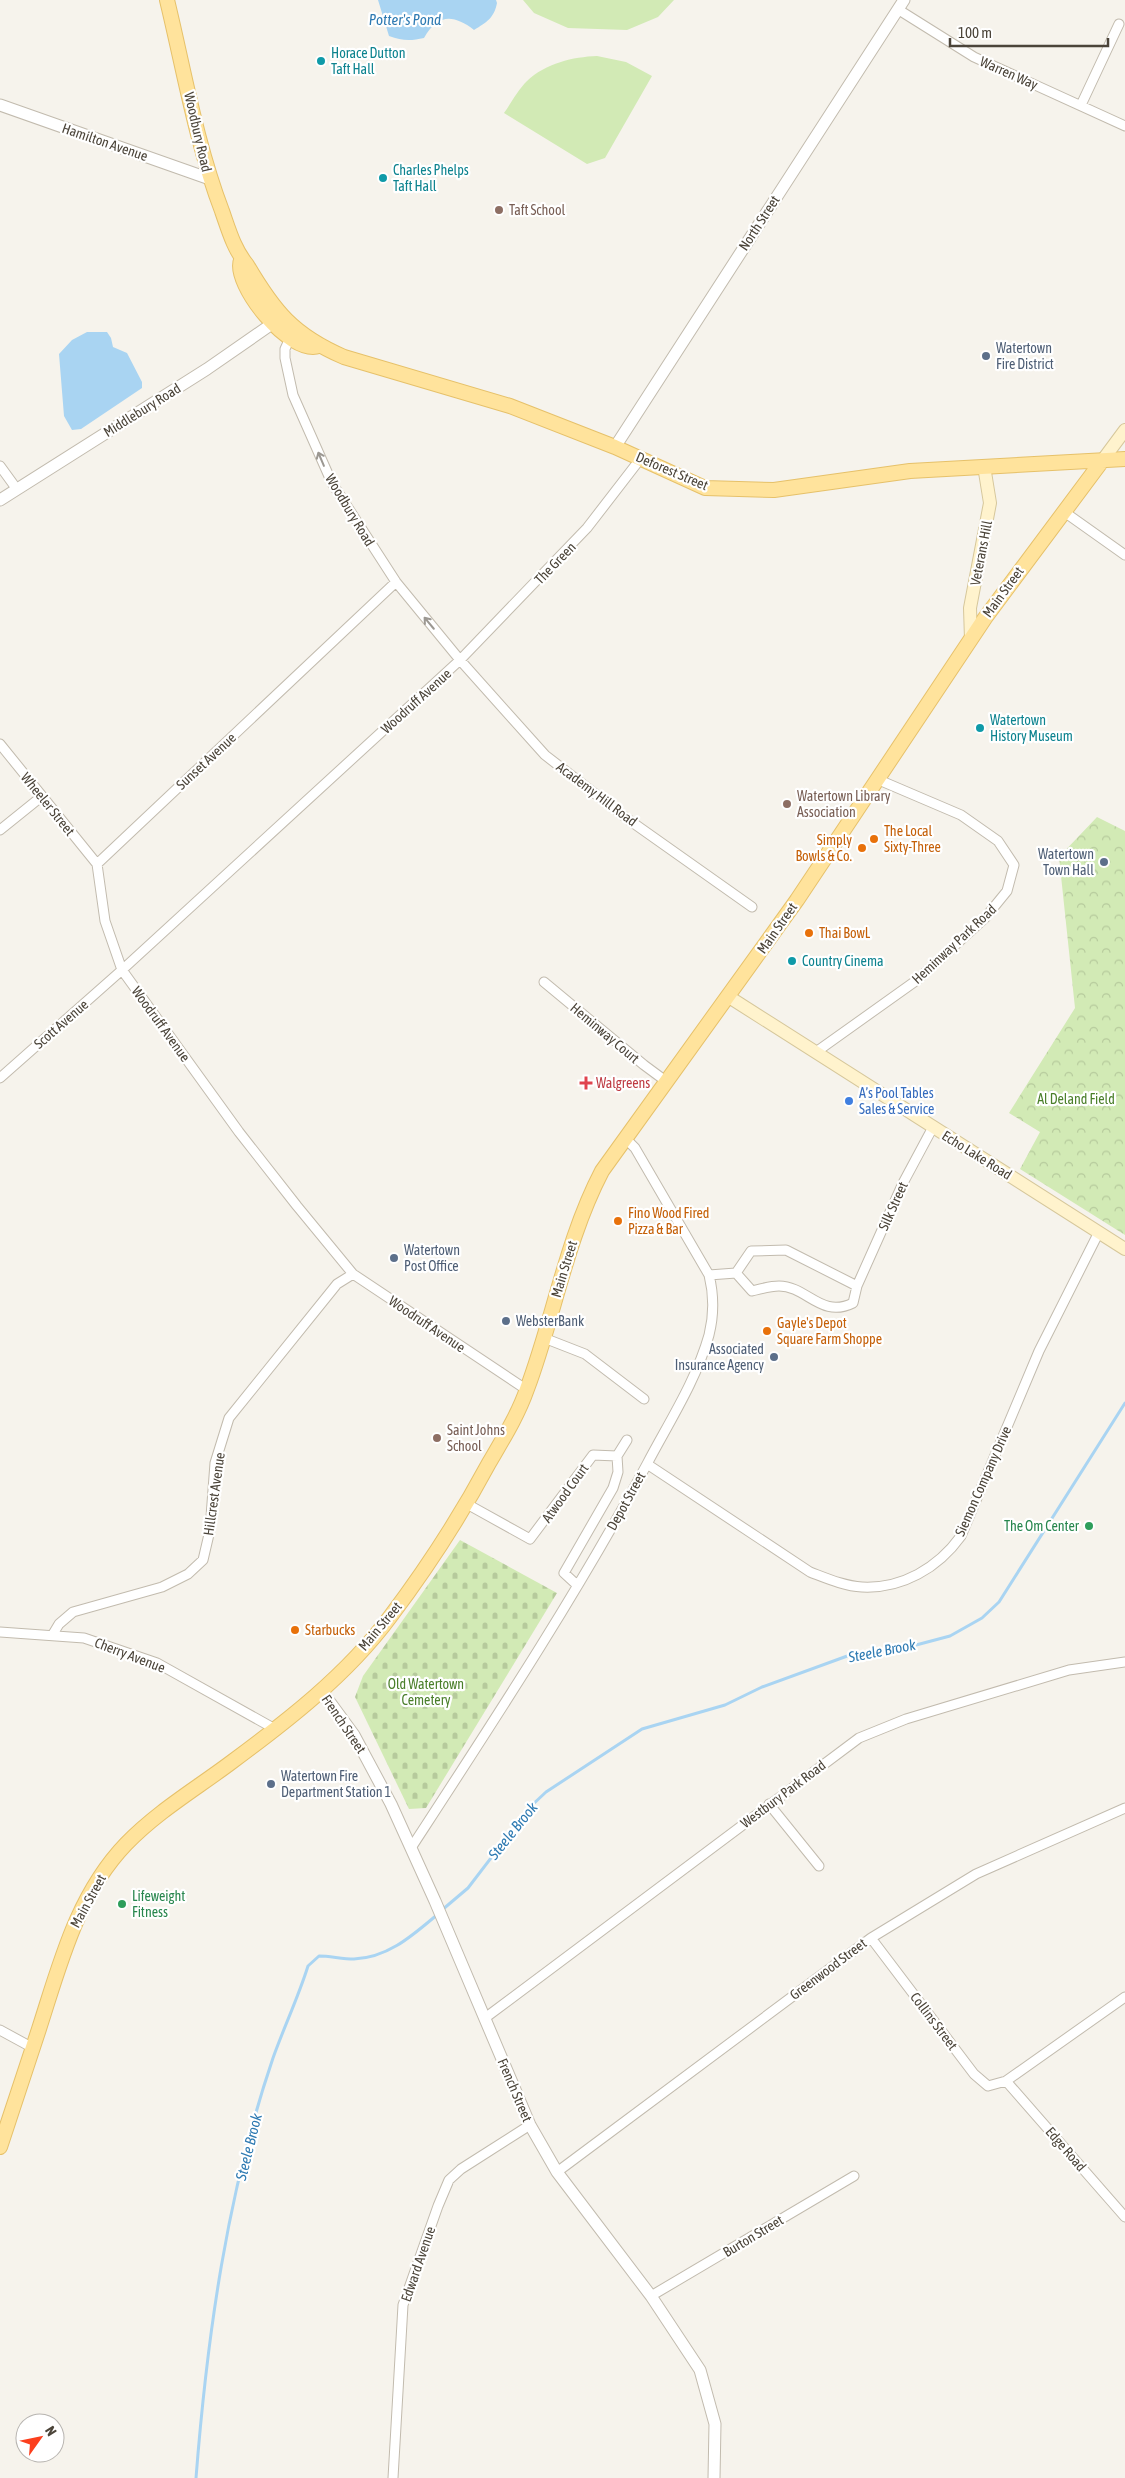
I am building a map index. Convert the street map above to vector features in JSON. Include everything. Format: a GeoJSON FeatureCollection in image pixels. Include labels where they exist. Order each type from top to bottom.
{"type":"FeatureCollection","features":[{"type":"Feature","properties":{"kind":"main road","name":"Woodbury Road"},"geometry":{"type":"LineString","coordinates":[[167,0],[210,178],[241,260],[248,264],[277,320],[290,338],[308,347],[319,346]]}},
{"type":"Feature","properties":{"kind":"main road","name":"Woodbury Road"},"geometry":{"type":"LineString","coordinates":[[277,320],[319,346]]}},
{"type":"Feature","properties":{"kind":"main road","name":"Deforest Street"},"geometry":{"type":"LineString","coordinates":[[319,346],[344,357],[510,406],[615,447],[705,488],[774,490],[910,471],[1125,459]]}},
{"type":"Feature","properties":{"kind":"main road","name":"Main Street"},"geometry":{"type":"LineString","coordinates":[[0,2147],[70,1934],[89,1893],[124,1846],[151,1820],[275,1729],[321,1690],[388,1620],[467,1504],[513,1421],[527,1390],[573,1240],[591,1193],[602,1172],[729,997],[879,780],[970,639],[1063,511],[1125,430]]}},
{"type":"Feature","properties":{"kind":"main road","name":"Veterans Hill"},"geometry":{"type":"LineString","coordinates":[[970,639],[970,608],[990,503],[984,466]]}},
{"type":"Feature","properties":{"kind":"main road","name":"Echo Lake Road"},"geometry":{"type":"LineString","coordinates":[[729,997],[1125,1249]]}},
{"type":"Feature","properties":{"kind":"street","name":"Warren Way"},"geometry":{"type":"LineString","coordinates":[[902,5],[974,57],[1125,126]]}},
{"type":"Feature","properties":{"kind":"street","name":"North Street"},"geometry":{"type":"LineString","coordinates":[[615,447],[757,224],[902,5]]}},
{"type":"Feature","properties":{"kind":"street"},"geometry":{"type":"LineString","coordinates":[[1081,105],[1119,24]]}},
{"type":"Feature","properties":{"kind":"street","name":"Hamilton Avenue"},"geometry":{"type":"LineString","coordinates":[[0,105],[210,178]]}},
{"type":"Feature","properties":{"kind":"street","name":"Middlebury Road"},"geometry":{"type":"LineString","coordinates":[[0,500],[16,488],[207,369],[277,320]]}},
{"type":"Feature","properties":{"kind":"street","name":"Woodbury Road"},"geometry":{"type":"LineString","coordinates":[[290,338],[285,358],[293,395],[332,483],[396,582],[460,660]]}},
{"type":"Feature","properties":{"kind":"street","name":"The Green"},"geometry":{"type":"LineString","coordinates":[[460,660],[587,528],[641,458]]}},
{"type":"Feature","properties":{"kind":"street"},"geometry":{"type":"LineString","coordinates":[[0,466],[16,488]]}},
{"type":"Feature","properties":{"kind":"street"},"geometry":{"type":"LineString","coordinates":[[1063,511],[1125,555]]}},
{"type":"Feature","properties":{"kind":"street","name":"Sunset Avenue"},"geometry":{"type":"LineString","coordinates":[[97,864],[396,582]]}},
{"type":"Feature","properties":{"kind":"street","name":"Academy Hill Road"},"geometry":{"type":"LineString","coordinates":[[460,660],[545,755],[629,820],[752,907]]}},
{"type":"Feature","properties":{"kind":"street","name":"Woodruff Avenue"},"geometry":{"type":"LineString","coordinates":[[460,660],[122,970],[239,1132],[353,1274],[527,1390]]}},
{"type":"Feature","properties":{"kind":"street","name":"Wheeler Street"},"geometry":{"type":"LineString","coordinates":[[0,744],[97,864]]}},
{"type":"Feature","properties":{"kind":"street","name":"Heminway Park Road"},"geometry":{"type":"LineString","coordinates":[[816,1052],[917,980],[985,918],[1007,891],[1014,864],[998,841],[961,815],[879,780]]}},
{"type":"Feature","properties":{"kind":"street"},"geometry":{"type":"LineString","coordinates":[[0,830],[41,797]]}},
{"type":"Feature","properties":{"kind":"street"},"geometry":{"type":"LineString","coordinates":[[97,864],[105,921],[122,970]]}},
{"type":"Feature","properties":{"kind":"street","name":"Scott Avenue"},"geometry":{"type":"LineString","coordinates":[[0,1078],[122,970]]}},
{"type":"Feature","properties":{"kind":"street","name":"Heminway Court"},"geometry":{"type":"LineString","coordinates":[[544,982],[667,1082]]}},
{"type":"Feature","properties":{"kind":"street","name":"Silk Street"},"geometry":{"type":"LineString","coordinates":[[736,1273],[752,1291],[780,1286],[824,1306],[842,1308],[853,1303],[857,1286],[903,1183],[933,1128]]}},
{"type":"Feature","properties":{"kind":"street","name":"Depot Street"},"geometry":{"type":"LineString","coordinates":[[412,1848],[619,1516],[699,1364],[709,1334],[713,1310],[713,1291],[709,1275],[635,1148],[625,1138]]}},
{"type":"Feature","properties":{"kind":"street","name":"Siemon Company Drive"},"geometry":{"type":"LineString","coordinates":[[647,1464],[810,1572],[837,1582],[861,1587],[876,1586],[919,1575],[948,1554],[961,1536],[1039,1351],[1099,1232]]}},
{"type":"Feature","properties":{"kind":"street"},"geometry":{"type":"LineString","coordinates":[[709,1275],[736,1273],[751,1251],[786,1250],[857,1286]]}},
{"type":"Feature","properties":{"kind":"street","name":"Hillcrest Avenue"},"geometry":{"type":"LineString","coordinates":[[53,1634],[59,1624],[73,1612],[162,1587],[188,1574],[203,1560],[210,1530],[215,1464],[229,1418],[337,1284],[353,1274]]}},
{"type":"Feature","properties":{"kind":"street"},"geometry":{"type":"LineString","coordinates":[[544,1338],[585,1354],[644,1399]]}},
{"type":"Feature","properties":{"kind":"street"},"geometry":{"type":"LineString","coordinates":[[577,1585],[564,1573],[613,1488],[618,1472],[617,1456],[626,1440]]}},
{"type":"Feature","properties":{"kind":"street","name":"Atwood Court"},"geometry":{"type":"LineString","coordinates":[[467,1504],[530,1538],[593,1455],[617,1456]]}},
{"type":"Feature","properties":{"kind":"street","name":"Cherry Avenue"},"geometry":{"type":"LineString","coordinates":[[0,1632],[53,1634],[84,1638],[157,1663],[275,1729]]}},
{"type":"Feature","properties":{"kind":"street","name":"Westbury Park Road"},"geometry":{"type":"LineString","coordinates":[[484,2018],[859,1738],[906,1719],[1069,1670],[1125,1662]]}},
{"type":"Feature","properties":{"kind":"street","name":"French Street"},"geometry":{"type":"LineString","coordinates":[[321,1690],[345,1721],[361,1748],[412,1848],[530,2125],[557,2172],[652,2296],[700,2370],[715,2424],[714,2478]]}},
{"type":"Feature","properties":{"kind":"street"},"geometry":{"type":"LineString","coordinates":[[769,1804],[819,1866]]}},
{"type":"Feature","properties":{"kind":"street","name":"Greenwood Street"},"geometry":{"type":"LineString","coordinates":[[557,2172],[871,1938],[976,1874],[1125,1808]]}},
{"type":"Feature","properties":{"kind":"street","name":"Collins Street"},"geometry":{"type":"LineString","coordinates":[[871,1938],[974,2074],[988,2086],[1006,2080]]}},
{"type":"Feature","properties":{"kind":"street"},"geometry":{"type":"LineString","coordinates":[[1006,2080],[1125,1997]]}},
{"type":"Feature","properties":{"kind":"street"},"geometry":{"type":"LineString","coordinates":[[0,2030],[33,2048]]}},
{"type":"Feature","properties":{"kind":"street","name":"Edge Road"},"geometry":{"type":"LineString","coordinates":[[1006,2080],[1125,2218]]}},
{"type":"Feature","properties":{"kind":"street","name":"Edward Avenue"},"geometry":{"type":"LineString","coordinates":[[393,2478],[403,2305],[438,2206],[449,2180],[461,2169],[530,2125]]}},
{"type":"Feature","properties":{"kind":"street","name":"Burton Street"},"geometry":{"type":"LineString","coordinates":[[652,2296],[854,2176]]}},
{"type":"Feature","properties":{"kind":"green space"},"geometry":{"type":"Polygon","coordinates":[[[523,0],[674,0],[658,17],[627,30],[568,28],[534,13],[523,0]]]}},
{"type":"Feature","properties":{"kind":"green space"},"geometry":{"type":"Polygon","coordinates":[[[597,56],[626,62],[652,76],[605,158],[587,164],[504,113],[518,92],[534,75],[560,62],[597,56]]]}},
{"type":"Feature","properties":{"kind":"green space","name":"Al Deland Field"},"geometry":{"type":"Polygon","coordinates":[[[1097,817],[1125,831],[1125,1235],[1020,1169],[1040,1132],[1009,1113],[1075,1008],[1059,857],[1097,817]]]}},
{"type":"Feature","properties":{"kind":"green space","name":"Old Watertown Cemetery"},"geometry":{"type":"Polygon","coordinates":[[[460,1540],[557,1593],[426,1808],[409,1809],[355,1697],[363,1676],[460,1540]]]}},
{"type":"Feature","properties":{"kind":"water","name":"Potter's Pond"},"geometry":{"type":"Polygon","coordinates":[[[378,0],[496,0],[497,3],[489,19],[474,30],[459,21],[446,19],[435,24],[424,38],[406,40],[389,36],[378,0]]]}},
{"type":"Feature","properties":{"kind":"water"},"geometry":{"type":"Polygon","coordinates":[[[87,332],[107,332],[113,347],[127,353],[142,382],[142,388],[81,429],[72,430],[64,416],[59,354],[72,340],[87,332]]]}},
{"type":"Feature","properties":{"kind":"waterway","name":"Steele Brook"},"geometry":{"type":"LineString","coordinates":[[442,1910],[468,1888],[530,1807],[546,1792],[642,1729],[725,1705],[762,1687],[850,1655],[901,1649],[950,1636],[982,1618],[999,1602],[1125,1403]]}},
{"type":"Feature","properties":{"kind":"waterway","name":"Steele Brook"},"geometry":{"type":"LineString","coordinates":[[196,2478],[206,2372],[221,2266],[231,2213],[257,2109],[273,2058],[308,1966],[319,1956],[354,1959],[378,1955],[399,1944],[438,1914]]}},
{"type":"Feature","properties":{"kind":"place","name":"Horace Dutton Taft Hall"},"geometry":{"type":"Point","coordinates":[321,61]}},
{"type":"Feature","properties":{"kind":"place","name":"Charles Phelps Taft Hall"},"geometry":{"type":"Point","coordinates":[383,178]}},
{"type":"Feature","properties":{"kind":"place","name":"Taft School"},"geometry":{"type":"Point","coordinates":[499,210]}},
{"type":"Feature","properties":{"kind":"place","name":"Watertown Fire District"},"geometry":{"type":"Point","coordinates":[986,356]}},
{"type":"Feature","properties":{"kind":"place","name":"Watertown History Museum"},"geometry":{"type":"Point","coordinates":[980,728]}},
{"type":"Feature","properties":{"kind":"place","name":"Watertown Library Association"},"geometry":{"type":"Point","coordinates":[787,804]}},
{"type":"Feature","properties":{"kind":"place","name":"The Local Sixty-Three"},"geometry":{"type":"Point","coordinates":[874,839]}},
{"type":"Feature","properties":{"kind":"place","name":"Simply Bowls & Co."},"geometry":{"type":"Point","coordinates":[862,848]}},
{"type":"Feature","properties":{"kind":"place","name":"Watertown Town Hall"},"geometry":{"type":"Point","coordinates":[1104,862]}},
{"type":"Feature","properties":{"kind":"place","name":"Thai BowL"},"geometry":{"type":"Point","coordinates":[809,933]}},
{"type":"Feature","properties":{"kind":"place","name":"Country Cinema"},"geometry":{"type":"Point","coordinates":[792,961]}},
{"type":"Feature","properties":{"kind":"place","name":"Walgreens"},"geometry":{"type":"Point","coordinates":[586,1083]}},
{"type":"Feature","properties":{"kind":"place","name":"A’s Pool Tables Sales & Service"},"geometry":{"type":"Point","coordinates":[849,1101]}},
{"type":"Feature","properties":{"kind":"place","name":"Fino Wood Fired Pizza & Bar"},"geometry":{"type":"Point","coordinates":[618,1221]}},
{"type":"Feature","properties":{"kind":"place","name":"Watertown Post Office"},"geometry":{"type":"Point","coordinates":[394,1258]}},
{"type":"Feature","properties":{"kind":"place","name":"WebsterBank"},"geometry":{"type":"Point","coordinates":[506,1321]}},
{"type":"Feature","properties":{"kind":"place","name":"Gayle's Depot Square Farm Shoppe"},"geometry":{"type":"Point","coordinates":[767,1331]}},
{"type":"Feature","properties":{"kind":"place","name":"Associated Insurance Agency"},"geometry":{"type":"Point","coordinates":[774,1357]}},
{"type":"Feature","properties":{"kind":"place","name":"Saint Johns School"},"geometry":{"type":"Point","coordinates":[437,1438]}},
{"type":"Feature","properties":{"kind":"place","name":"The Om Center"},"geometry":{"type":"Point","coordinates":[1089,1526]}},
{"type":"Feature","properties":{"kind":"place","name":"Starbucks"},"geometry":{"type":"Point","coordinates":[295,1630]}},
{"type":"Feature","properties":{"kind":"place","name":"Watertown Fire Department Station 1"},"geometry":{"type":"Point","coordinates":[271,1784]}},
{"type":"Feature","properties":{"kind":"place","name":"Lifeweight Fitness"},"geometry":{"type":"Point","coordinates":[122,1904]}}]}
